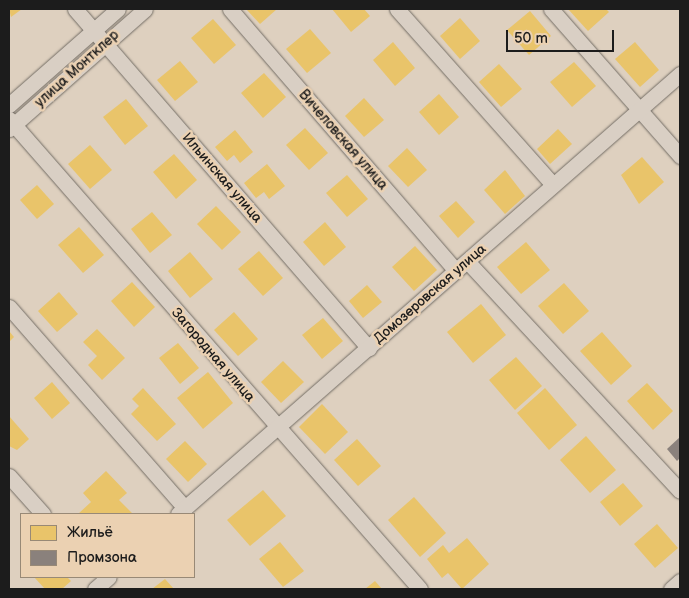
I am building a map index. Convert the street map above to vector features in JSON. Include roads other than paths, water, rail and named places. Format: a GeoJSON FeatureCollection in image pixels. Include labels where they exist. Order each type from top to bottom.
{"type":"FeatureCollection","features":[{"type":"Feature","properties":{"kind":"street","name":"Ильинская улица"},"geometry":{"type":"LineString","coordinates":[[76,9],[369,348]]}},
{"type":"Feature","properties":{"kind":"street","name":"улица Монтклер"},"geometry":{"type":"LineString","coordinates":[[9,105],[118,9]]}},
{"type":"Feature","properties":{"kind":"street","name":"улица Монтклер"},"geometry":{"type":"LineString","coordinates":[[11,124],[144,9]]}},
{"type":"Feature","properties":{"kind":"street","name":"Вичеловская улица"},"geometry":{"type":"LineString","coordinates":[[230,9],[462,266],[680,491]]}},
{"type":"Feature","properties":{"kind":"street"},"geometry":{"type":"LineString","coordinates":[[397,9],[553,185]]}},
{"type":"Feature","properties":{"kind":"street"},"geometry":{"type":"LineString","coordinates":[[551,9],[680,156]]}},
{"type":"Feature","properties":{"kind":"street","name":"Домозеровская улица"},"geometry":{"type":"LineString","coordinates":[[182,511],[680,74]]}},
{"type":"Feature","properties":{"kind":"street","name":"Загородная улица"},"geometry":{"type":"LineString","coordinates":[[11,124],[420,589]]}},
{"type":"Feature","properties":{"kind":"street"},"geometry":{"type":"LineString","coordinates":[[9,307],[182,511]]}},
{"type":"Feature","properties":{"kind":"street"},"geometry":{"type":"LineString","coordinates":[[9,476],[42,513]]}},
{"type":"Feature","properties":{"kind":"street"},"geometry":{"type":"LineString","coordinates":[[671,589],[680,581]]}}]}
